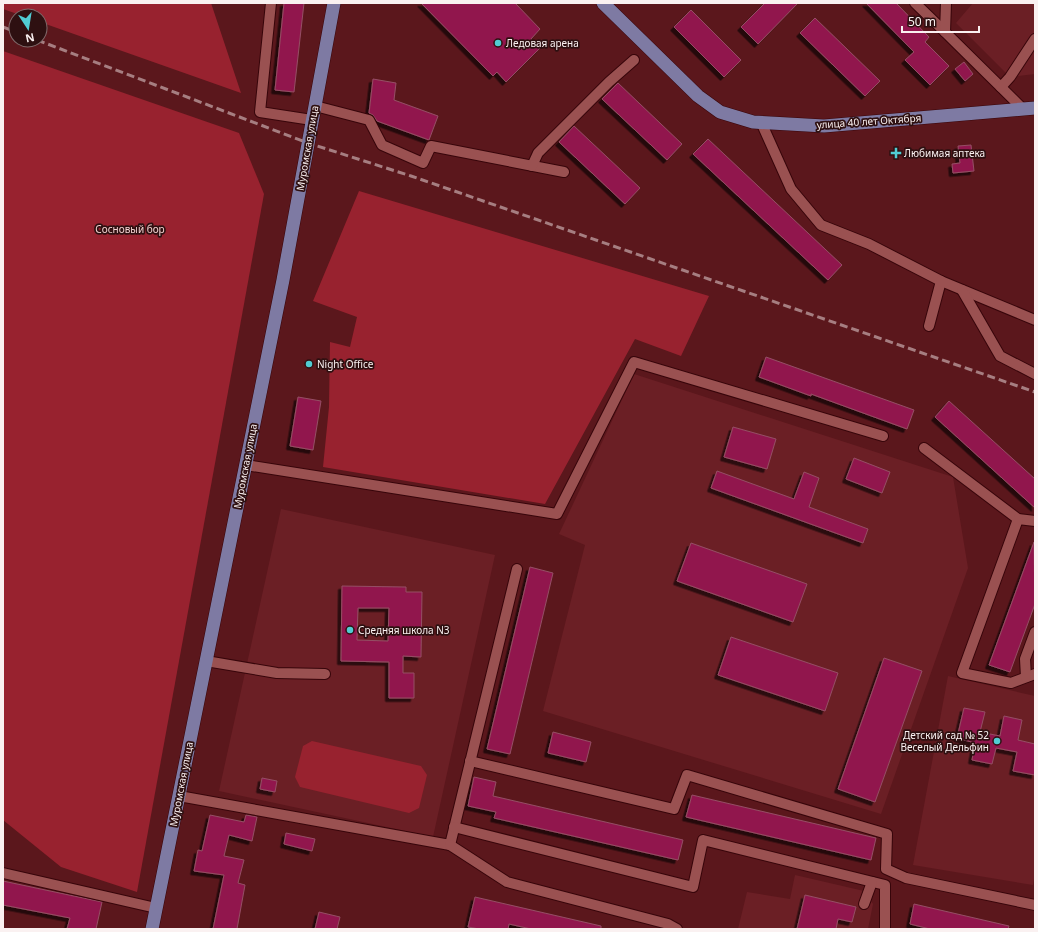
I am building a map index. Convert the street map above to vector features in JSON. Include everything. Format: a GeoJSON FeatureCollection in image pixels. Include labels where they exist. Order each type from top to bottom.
{"type":"FeatureCollection","features":[{"type":"Feature","properties":{"kind":"main road","name":"Муромская улица"},"geometry":{"type":"LineString","coordinates":[[152,929],[283,280],[334,3]]}},
{"type":"Feature","properties":{"kind":"main road","name":"улица 40 лет Октября"},"geometry":{"type":"LineString","coordinates":[[603,3],[698,96],[720,112],[753,122],[824,126],[1029,109]]}},
{"type":"Feature","properties":{"kind":"street"},"geometry":{"type":"LineString","coordinates":[[271,3],[260,112],[312,120]]}},
{"type":"Feature","properties":{"kind":"street"},"geometry":{"type":"LineString","coordinates":[[915,3],[1000,87],[1029,109]]}},
{"type":"Feature","properties":{"kind":"street"},"geometry":{"type":"LineString","coordinates":[[945,32],[946,3]]}},
{"type":"Feature","properties":{"kind":"street"},"geometry":{"type":"LineString","coordinates":[[1000,87],[1010,77],[1035,39]]}},
{"type":"Feature","properties":{"kind":"street"},"geometry":{"type":"LineString","coordinates":[[532,166],[538,153],[609,82],[634,60]]}},
{"type":"Feature","properties":{"kind":"street"},"geometry":{"type":"LineString","coordinates":[[315,106],[369,120],[382,145],[423,163],[431,146],[564,172]]}},
{"type":"Feature","properties":{"kind":"street"},"geometry":{"type":"LineString","coordinates":[[761,122],[791,189],[821,225],[870,244],[941,281],[1035,320]]}},
{"type":"Feature","properties":{"kind":"street"},"geometry":{"type":"LineString","coordinates":[[928,326],[941,281]]}},
{"type":"Feature","properties":{"kind":"street"},"geometry":{"type":"LineString","coordinates":[[962,290],[1000,356],[1035,374]]}},
{"type":"Feature","properties":{"kind":"street"},"geometry":{"type":"LineString","coordinates":[[246,464],[557,514],[634,362],[883,436]]}},
{"type":"Feature","properties":{"kind":"street"},"geometry":{"type":"LineString","coordinates":[[924,448],[1018,519],[1035,521]]}},
{"type":"Feature","properties":{"kind":"street"},"geometry":{"type":"LineString","coordinates":[[1018,519],[962,673],[1011,683],[1031,676],[1025,659],[1035,632]]}},
{"type":"Feature","properties":{"kind":"street"},"geometry":{"type":"LineString","coordinates":[[450,846],[517,570]]}},
{"type":"Feature","properties":{"kind":"street"},"geometry":{"type":"LineString","coordinates":[[206,661],[278,673],[325,674]]}},
{"type":"Feature","properties":{"kind":"street"},"geometry":{"type":"LineString","coordinates":[[470,761],[674,809],[687,775],[887,834],[885,929]]}},
{"type":"Feature","properties":{"kind":"street"},"geometry":{"type":"LineString","coordinates":[[179,796],[450,846],[507,882],[668,924],[677,929]]}},
{"type":"Feature","properties":{"kind":"street"},"geometry":{"type":"LineString","coordinates":[[454,827],[693,887],[703,840],[885,885]]}},
{"type":"Feature","properties":{"kind":"street"},"geometry":{"type":"LineString","coordinates":[[886,869],[906,878],[1035,905]]}},
{"type":"Feature","properties":{"kind":"street"},"geometry":{"type":"LineString","coordinates":[[3,873],[156,908]]}},
{"type":"Feature","properties":{"kind":"street"},"geometry":{"type":"LineString","coordinates":[[864,904],[872,882]]}},
{"type":"Feature","properties":{"kind":"shaded area"},"geometry":{"type":"Polygon","coordinates":[[[973,3],[1035,3],[1035,74],[1010,77],[956,23],[973,3]]]}},
{"type":"Feature","properties":{"kind":"shaded area"},"geometry":{"type":"Polygon","coordinates":[[[634,374],[953,477],[968,568],[881,814],[543,711],[585,545],[559,534],[634,374]]]}},
{"type":"Feature","properties":{"kind":"shaded area"},"geometry":{"type":"Polygon","coordinates":[[[281,509],[495,555],[433,837],[219,791],[281,509]]]}},
{"type":"Feature","properties":{"kind":"shaded area"},"geometry":{"type":"Polygon","coordinates":[[[948,676],[1035,696],[1035,873],[1033,885],[913,865],[948,676]]]}},
{"type":"Feature","properties":{"kind":"shaded area"},"geometry":{"type":"Polygon","coordinates":[[[795,875],[864,891],[873,904],[868,929],[738,929],[747,892],[790,899],[795,875]]]}},
{"type":"Feature","properties":{"kind":"green space"},"geometry":{"type":"Polygon","coordinates":[[[3,3],[211,3],[241,93],[48,25],[48,8],[8,8],[8,11],[3,9],[3,3]]]}},
{"type":"Feature","properties":{"kind":"green space","name":"Сосновый бор"},"geometry":{"type":"Polygon","coordinates":[[[3,51],[239,133],[264,194],[137,892],[61,867],[3,820],[3,51]]]}},
{"type":"Feature","properties":{"kind":"green space"},"geometry":{"type":"Polygon","coordinates":[[[359,191],[709,296],[681,356],[635,339],[545,504],[323,467],[329,407],[330,342],[350,347],[357,317],[313,301],[359,191]]]}},
{"type":"Feature","properties":{"kind":"green space"},"geometry":{"type":"Polygon","coordinates":[[[312,741],[421,766],[427,775],[419,808],[409,813],[300,787],[295,777],[303,746],[312,741]]]}},
{"type":"Feature","properties":{"kind":"building"},"geometry":{"type":"Polygon","coordinates":[[[284,3],[304,3],[294,92],[275,90],[284,3]]]}},
{"type":"Feature","properties":{"kind":"building","name":"Ледовая арена"},"geometry":{"type":"Polygon","coordinates":[[[421,3],[515,3],[540,29],[531,39],[540,48],[506,82],[497,72],[493,76],[421,3]]]}},
{"type":"Feature","properties":{"kind":"building"},"geometry":{"type":"Polygon","coordinates":[[[765,3],[798,3],[758,44],[741,27],[765,3]]]}},
{"type":"Feature","properties":{"kind":"building"},"geometry":{"type":"Polygon","coordinates":[[[866,3],[896,3],[929,37],[925,42],[949,66],[930,85],[905,60],[914,52],[866,3]]]}},
{"type":"Feature","properties":{"kind":"building"},"geometry":{"type":"Polygon","coordinates":[[[691,10],[741,60],[724,77],[674,27],[691,10]]]}},
{"type":"Feature","properties":{"kind":"building"},"geometry":{"type":"Polygon","coordinates":[[[815,18],[880,81],[865,96],[800,33],[815,18]]]}},
{"type":"Feature","properties":{"kind":"building"},"geometry":{"type":"Polygon","coordinates":[[[964,62],[973,74],[965,81],[955,69],[964,62]]]}},
{"type":"Feature","properties":{"kind":"building"},"geometry":{"type":"Polygon","coordinates":[[[373,79],[396,83],[394,100],[438,116],[429,140],[377,121],[373,115],[369,113],[373,79]]]}},
{"type":"Feature","properties":{"kind":"building"},"geometry":{"type":"Polygon","coordinates":[[[618,83],[682,144],[667,160],[602,99],[618,83]]]}},
{"type":"Feature","properties":{"kind":"building"},"geometry":{"type":"Polygon","coordinates":[[[574,126],[640,188],[625,204],[559,142],[574,126]]]}},
{"type":"Feature","properties":{"kind":"building"},"geometry":{"type":"Polygon","coordinates":[[[708,139],[842,265],[828,280],[693,154],[708,139]]]}},
{"type":"Feature","properties":{"kind":"building"},"geometry":{"type":"Polygon","coordinates":[[[971,145],[974,171],[953,173],[952,164],[960,163],[958,146],[971,145]]]}},
{"type":"Feature","properties":{"kind":"building"},"geometry":{"type":"Polygon","coordinates":[[[766,357],[914,410],[907,429],[759,377],[766,357]]]}},
{"type":"Feature","properties":{"kind":"building"},"geometry":{"type":"Polygon","coordinates":[[[298,397],[321,401],[313,450],[290,446],[298,397]]]}},
{"type":"Feature","properties":{"kind":"building"},"geometry":{"type":"Polygon","coordinates":[[[949,401],[1035,479],[1035,508],[935,417],[949,401]]]}},
{"type":"Feature","properties":{"kind":"building"},"geometry":{"type":"Polygon","coordinates":[[[733,427],[776,439],[767,469],[724,457],[733,427]]]}},
{"type":"Feature","properties":{"kind":"building"},"geometry":{"type":"Polygon","coordinates":[[[854,458],[890,472],[882,493],[846,479],[854,458]]]}},
{"type":"Feature","properties":{"kind":"building"},"geometry":{"type":"Polygon","coordinates":[[[717,471],[794,499],[804,472],[819,478],[809,507],[868,529],[863,543],[711,488],[717,471]]]}},
{"type":"Feature","properties":{"kind":"building"},"geometry":{"type":"Polygon","coordinates":[[[1034,542],[1035,604],[1010,672],[989,665],[1034,542]]]}},
{"type":"Feature","properties":{"kind":"building"},"geometry":{"type":"Polygon","coordinates":[[[691,543],[807,584],[793,622],[677,581],[691,543]]]}},
{"type":"Feature","properties":{"kind":"building"},"geometry":{"type":"Polygon","coordinates":[[[530,567],[553,573],[510,754],[487,749],[530,567]]]}},
{"type":"Feature","properties":{"kind":"building"},"geometry":{"type":"Polygon","coordinates":[[[342,586],[406,587],[406,592],[422,592],[421,657],[403,656],[403,673],[414,673],[414,698],[389,698],[389,662],[341,661],[342,586]],[[358,608],[357,640],[388,641],[389,608],[358,608]]]}},
{"type":"Feature","properties":{"kind":"building"},"geometry":{"type":"Polygon","coordinates":[[[731,637],[838,673],[825,711],[718,675],[731,637]]]}},
{"type":"Feature","properties":{"kind":"building"},"geometry":{"type":"Polygon","coordinates":[[[884,658],[922,671],[875,802],[838,789],[884,658]]]}},
{"type":"Feature","properties":{"kind":"building","name":"Детский сад № 52 Веселый Дельфин"},"geometry":{"type":"Polygon","coordinates":[[[964,708],[985,712],[980,732],[1000,736],[1004,716],[1022,720],[1018,740],[1035,744],[1035,775],[1013,771],[1017,752],[996,748],[992,764],[972,760],[975,743],[957,738],[964,708]]]}},
{"type":"Feature","properties":{"kind":"building"},"geometry":{"type":"Polygon","coordinates":[[[553,732],[591,742],[586,762],[548,753],[553,732]]]}},
{"type":"Feature","properties":{"kind":"building"},"geometry":{"type":"Polygon","coordinates":[[[474,777],[496,782],[493,796],[683,840],[678,860],[494,818],[496,812],[468,806],[474,777]]]}},
{"type":"Feature","properties":{"kind":"building"},"geometry":{"type":"Polygon","coordinates":[[[262,778],[277,781],[275,792],[260,789],[262,778]]]}},
{"type":"Feature","properties":{"kind":"building"},"geometry":{"type":"Polygon","coordinates":[[[692,795],[876,838],[871,860],[686,817],[692,795]]]}},
{"type":"Feature","properties":{"kind":"building"},"geometry":{"type":"Polygon","coordinates":[[[210,815],[244,822],[246,815],[257,817],[252,841],[229,835],[224,856],[244,860],[238,883],[245,885],[237,929],[213,929],[224,875],[194,871],[198,850],[202,851],[210,815]]]}},
{"type":"Feature","properties":{"kind":"building"},"geometry":{"type":"Polygon","coordinates":[[[286,833],[315,839],[312,851],[284,844],[286,833]]]}},
{"type":"Feature","properties":{"kind":"building"},"geometry":{"type":"Polygon","coordinates":[[[3,881],[102,902],[96,929],[67,929],[70,918],[3,905],[3,881]]]}},
{"type":"Feature","properties":{"kind":"building"},"geometry":{"type":"Polygon","coordinates":[[[805,895],[856,907],[852,922],[838,919],[836,929],[797,929],[805,895]]]}},
{"type":"Feature","properties":{"kind":"building"},"geometry":{"type":"Polygon","coordinates":[[[475,897],[601,926],[601,929],[531,929],[509,924],[508,929],[479,929],[468,927],[475,897]]]}},
{"type":"Feature","properties":{"kind":"building"},"geometry":{"type":"Polygon","coordinates":[[[914,904],[1009,926],[1008,929],[930,929],[910,924],[914,904]]]}},
{"type":"Feature","properties":{"kind":"building"},"geometry":{"type":"Polygon","coordinates":[[[319,912],[340,917],[337,929],[315,929],[319,912]]]}},
{"type":"Feature","properties":{"kind":"railway"},"geometry":{"type":"LineString","coordinates":[[3,27],[8,29]]}},
{"type":"Feature","properties":{"kind":"railway"},"geometry":{"type":"LineString","coordinates":[[48,44],[308,143],[411,176],[1035,392]]}},
{"type":"Feature","properties":{"kind":"place","name":"Ледовая арена"},"geometry":{"type":"Point","coordinates":[498,43]}},
{"type":"Feature","properties":{"kind":"place","name":"Любимая аптека"},"geometry":{"type":"Point","coordinates":[896,153]}},
{"type":"Feature","properties":{"kind":"place","name":"Night Office"},"geometry":{"type":"Point","coordinates":[309,364]}},
{"type":"Feature","properties":{"kind":"place","name":"Средняя школа N3"},"geometry":{"type":"Point","coordinates":[350,630]}},
{"type":"Feature","properties":{"kind":"place","name":"Детский сад № 52 Веселый Дельфин"},"geometry":{"type":"Point","coordinates":[997,741]}}]}
